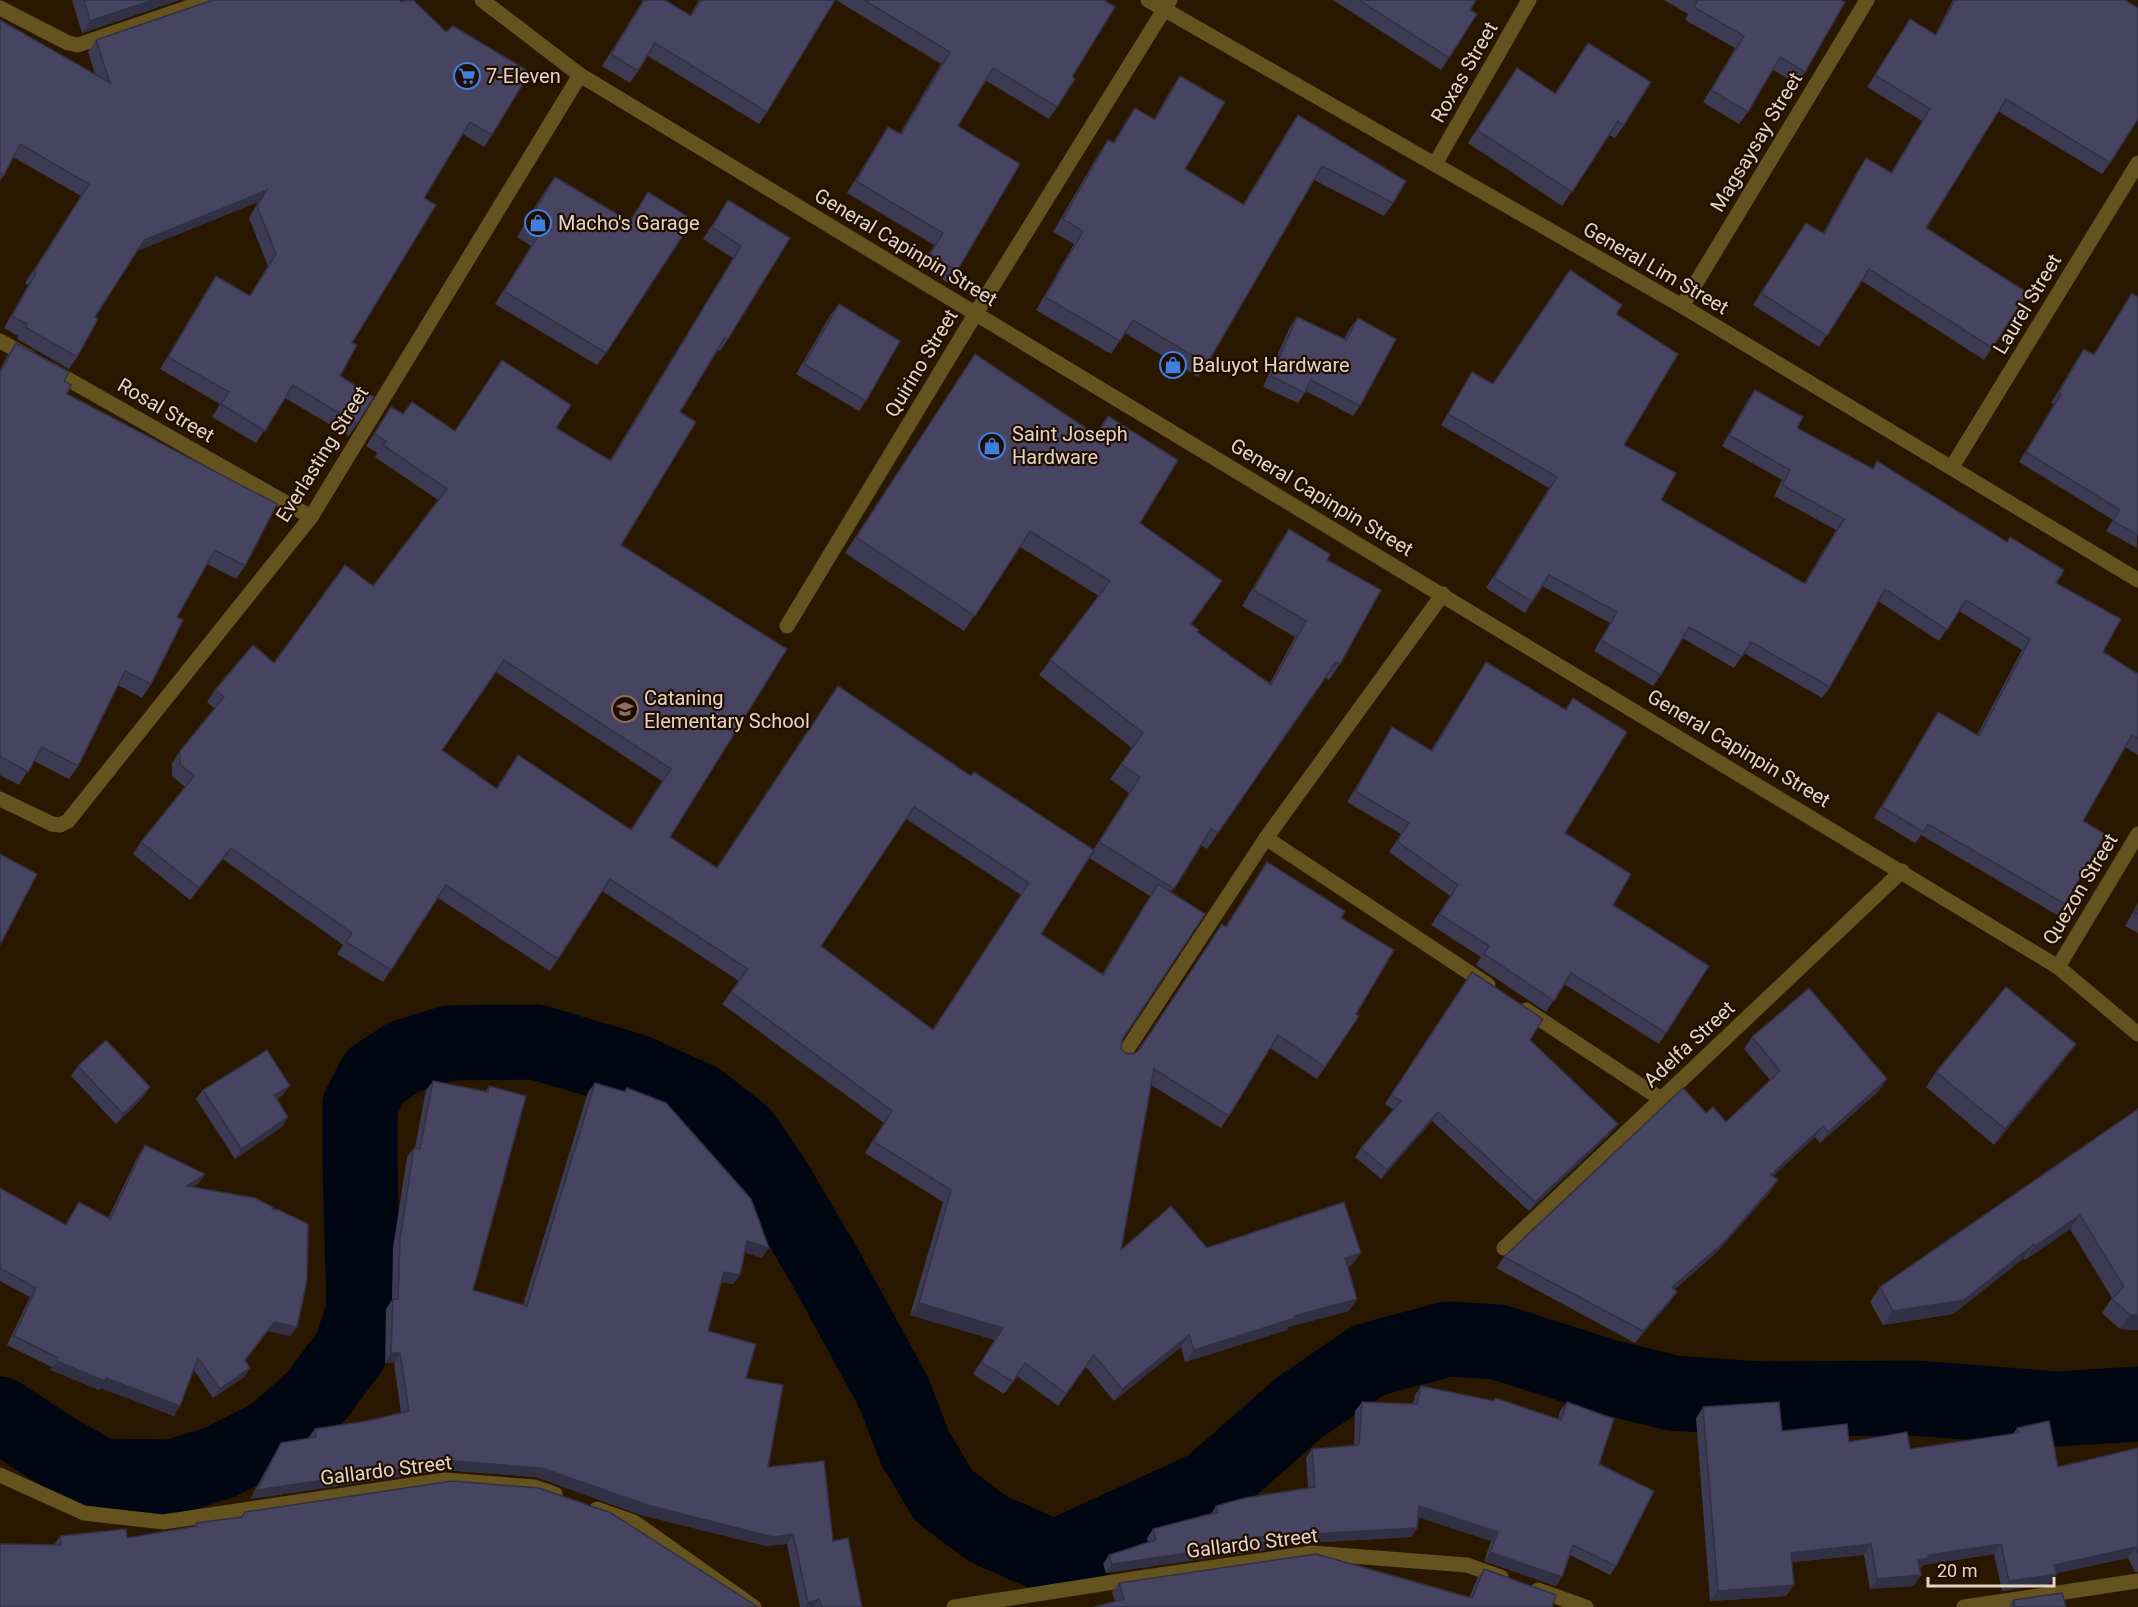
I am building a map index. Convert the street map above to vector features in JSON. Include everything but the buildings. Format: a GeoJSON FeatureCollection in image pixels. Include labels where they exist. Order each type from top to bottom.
{"type":"FeatureCollection","features":[{"type":"Feature","properties":{"kind":"street"},"geometry":{"type":"LineString","coordinates":[[0,9],[68,44],[78,45],[210,0]]}},
{"type":"Feature","properties":{"kind":"street","name":"General Capinpin Street"},"geometry":{"type":"LineString","coordinates":[[482,0],[579,75],[2058,967],[2138,1034]]}},
{"type":"Feature","properties":{"kind":"street","name":"General Lim Street"},"geometry":{"type":"LineString","coordinates":[[1148,0],[1167,5],[1435,165],[1682,306],[2138,580]]}},
{"type":"Feature","properties":{"kind":"street","name":"Roxas Street"},"geometry":{"type":"LineString","coordinates":[[1435,165],[1529,0]]}},
{"type":"Feature","properties":{"kind":"street","name":"Magsaysay Street"},"geometry":{"type":"LineString","coordinates":[[1682,306],[1867,0]]}},
{"type":"Feature","properties":{"kind":"street","name":"Quirino Street"},"geometry":{"type":"LineString","coordinates":[[787,626],[976,313],[1167,5]]}},
{"type":"Feature","properties":{"kind":"street","name":"Everlasting Street"},"geometry":{"type":"LineString","coordinates":[[0,799],[52,824],[60,825],[69,821],[311,517],[579,75]]}},
{"type":"Feature","properties":{"kind":"street","name":"Laurel Street"},"geometry":{"type":"LineString","coordinates":[[1952,467],[2138,163]]}},
{"type":"Feature","properties":{"kind":"street","name":"Rosal Street"},"geometry":{"type":"LineString","coordinates":[[0,341],[311,517]]}},
{"type":"Feature","properties":{"kind":"street"},"geometry":{"type":"LineString","coordinates":[[1122,1058],[1266,837],[1443,594]]}},
{"type":"Feature","properties":{"kind":"street","name":"Quezon Street"},"geometry":{"type":"LineString","coordinates":[[2058,967],[2138,834]]}},
{"type":"Feature","properties":{"kind":"street"},"geometry":{"type":"LineString","coordinates":[[1266,837],[1661,1099]]}},
{"type":"Feature","properties":{"kind":"street","name":"Adelfa Street"},"geometry":{"type":"LineString","coordinates":[[1504,1248],[1902,871]]}},
{"type":"Feature","properties":{"kind":"street","name":"Gallardo Street"},"geometry":{"type":"LineString","coordinates":[[0,1475],[84,1514],[163,1522],[445,1480],[535,1487],[634,1522],[754,1607]]}},
{"type":"Feature","properties":{"kind":"street","name":"Gallardo Street"},"geometry":{"type":"LineString","coordinates":[[954,1607],[1312,1553],[1467,1565],[1586,1607]]}},
{"type":"Feature","properties":{"kind":"street"},"geometry":{"type":"LineString","coordinates":[[1964,1607],[2138,1581]]}},
{"type":"Feature","properties":{"kind":"waterway"},"geometry":{"type":"LineString","coordinates":[[0,1414],[100,1476],[173,1477],[221,1462],[273,1435],[315,1398],[350,1351],[364,1310],[360,1105],[375,1076],[404,1057],[449,1043],[536,1042],[634,1071],[700,1101],[742,1134],[772,1177],[824,1265],[894,1393],[915,1448],[944,1496],[988,1529],[1054,1558],[1209,1487],[1300,1407],[1369,1360],[1448,1339],[1498,1342],[1608,1377],[1673,1393],[1760,1399],[1914,1398],[2057,1409],[2138,1404]]}},
{"type":"Feature","properties":{"kind":"place","name":"7-Eleven"},"geometry":{"type":"Point","coordinates":[467,76]}},
{"type":"Feature","properties":{"kind":"place","name":"Macho's Garage"},"geometry":{"type":"Point","coordinates":[538,223]}},
{"type":"Feature","properties":{"kind":"place","name":"Baluyot Hardware"},"geometry":{"type":"Point","coordinates":[1173,365]}},
{"type":"Feature","properties":{"kind":"place","name":"Saint Joseph Hardware"},"geometry":{"type":"Point","coordinates":[992,446]}},
{"type":"Feature","properties":{"kind":"place","name":"Cataning Elementary School"},"geometry":{"type":"Point","coordinates":[625,709]}}]}
